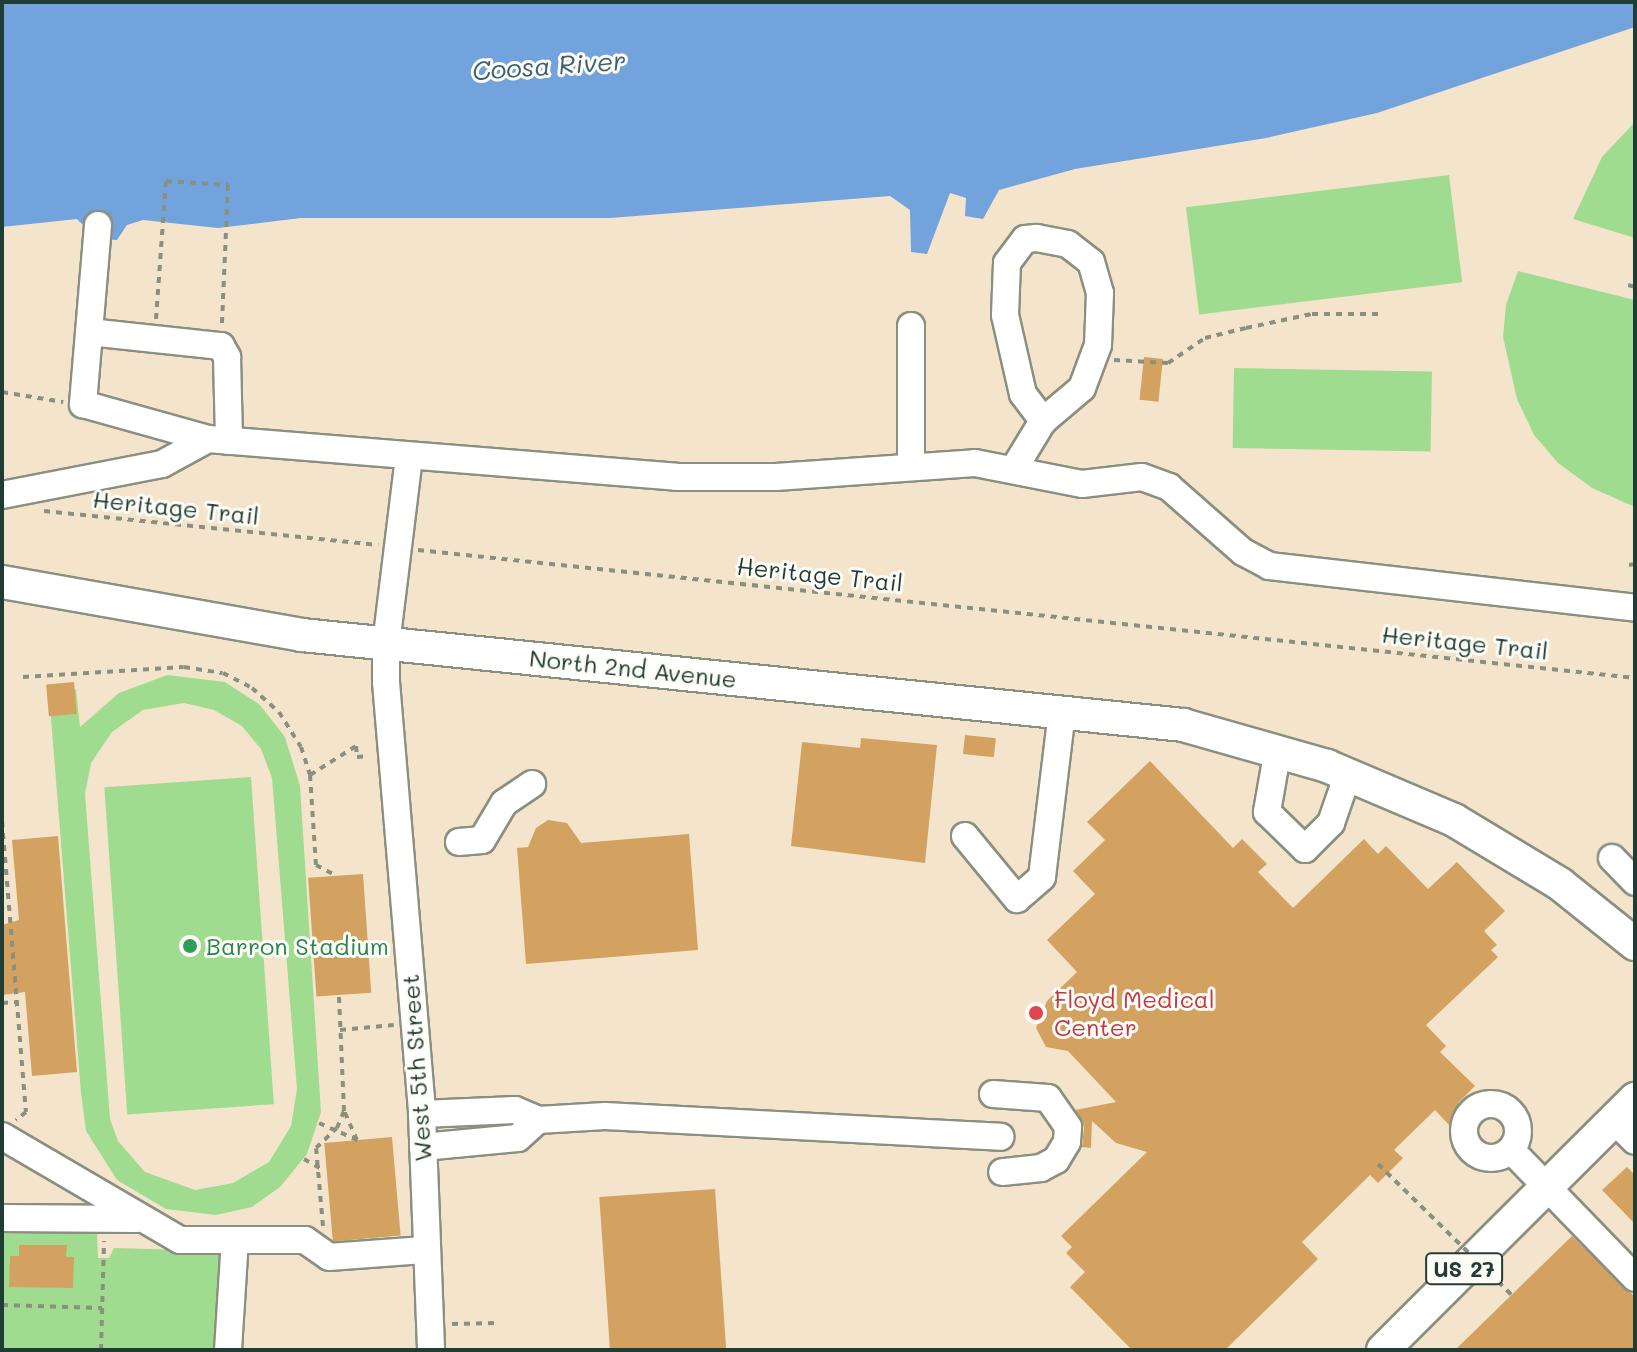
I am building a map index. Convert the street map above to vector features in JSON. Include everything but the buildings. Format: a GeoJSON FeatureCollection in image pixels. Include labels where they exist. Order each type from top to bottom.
{"type":"FeatureCollection","features":[{"type":"Feature","properties":{"kind":"main road","name":"North 2nd Avenue"},"geometry":{"type":"LineString","coordinates":[[2,582],[224,625],[1183,725],[1270,758],[1348,774],[1415,802],[1510,852],[1635,944]]}},
{"type":"Feature","properties":{"kind":"main road","name":"US 27"},"geometry":{"type":"LineString","coordinates":[[1383,1350],[1546,1187],[1624,1124]]}},
{"type":"Feature","properties":{"kind":"street"},"geometry":{"type":"LineString","coordinates":[[98,225],[83,404],[218,440],[676,477],[776,477],[975,463],[1015,467],[1062,482],[1142,477],[1160,482],[1269,566],[1635,608]]}},
{"type":"Feature","properties":{"kind":"street"},"geometry":{"type":"LineString","coordinates":[[1015,467],[1043,421],[1073,399],[1095,359],[1100,293],[1091,262],[1068,244],[1025,239],[1007,263],[1005,315],[1023,394],[1043,421]]}},
{"type":"Feature","properties":{"kind":"street"},"geometry":{"type":"LineString","coordinates":[[911,326],[911,467]]}},
{"type":"Feature","properties":{"kind":"street"},"geometry":{"type":"LineString","coordinates":[[89,332],[221,346],[227,357],[218,440]]}},
{"type":"Feature","properties":{"kind":"street"},"geometry":{"type":"LineString","coordinates":[[2,495],[162,464],[218,440]]}},
{"type":"Feature","properties":{"kind":"street","name":"West 5th Street"},"geometry":{"type":"LineString","coordinates":[[409,457],[386,643],[392,755],[422,1114],[424,1250],[430,1337]]}},
{"type":"Feature","properties":{"kind":"street"},"geometry":{"type":"LineString","coordinates":[[965,836],[1017,899],[1042,877],[1062,711]]}},
{"type":"Feature","properties":{"kind":"street"},"geometry":{"type":"LineString","coordinates":[[1270,758],[1267,812],[1305,849],[1331,823],[1348,774]]}},
{"type":"Feature","properties":{"kind":"street"},"geometry":{"type":"LineString","coordinates":[[459,842],[482,840],[504,803],[532,784]]}},
{"type":"Feature","properties":{"kind":"street"},"geometry":{"type":"LineString","coordinates":[[1612,858],[1634,878]]}},
{"type":"Feature","properties":{"kind":"street"},"geometry":{"type":"LineString","coordinates":[[993,1094],[1048,1098],[1068,1127],[1067,1142],[1056,1160],[1041,1168],[1002,1172]]}},
{"type":"Feature","properties":{"kind":"street"},"geometry":{"type":"LineString","coordinates":[[422,1114],[515,1110],[538,1120],[605,1116],[1000,1137]]}},
{"type":"Feature","properties":{"kind":"street"},"geometry":{"type":"LineString","coordinates":[[423,1147],[518,1138],[538,1120]]}},
{"type":"Feature","properties":{"kind":"street"},"geometry":{"type":"LineString","coordinates":[[8,1129],[140,1219],[180,1240],[305,1240],[325,1254],[424,1250]]}},
{"type":"Feature","properties":{"kind":"street"},"geometry":{"type":"LineString","coordinates":[[1511,1150],[1635,1278]]}},
{"type":"Feature","properties":{"kind":"street"},"geometry":{"type":"LineString","coordinates":[[2,1218],[140,1219]]}},
{"type":"Feature","properties":{"kind":"street"},"geometry":{"type":"LineString","coordinates":[[228,1350],[235,1240]]}},
{"type":"Feature","properties":{"kind":"path"},"geometry":{"type":"LineString","coordinates":[[155,339],[166,181],[228,185],[221,346]]}},
{"type":"Feature","properties":{"kind":"path"},"geometry":{"type":"LineString","coordinates":[[1628,285],[1635,287]]}},
{"type":"Feature","properties":{"kind":"path"},"geometry":{"type":"LineString","coordinates":[[1095,359],[1168,363],[1205,338],[1246,328],[1312,314],[1381,314]]}},
{"type":"Feature","properties":{"kind":"path"},"geometry":{"type":"LineString","coordinates":[[2,392],[83,404]]}},
{"type":"Feature","properties":{"kind":"path","name":"Heritage Trail"},"geometry":{"type":"LineString","coordinates":[[40,510],[1635,678]]}},
{"type":"Feature","properties":{"kind":"path"},"geometry":{"type":"LineString","coordinates":[[23,677],[184,667],[223,673],[252,688],[279,712],[301,747],[310,775],[316,865],[337,876]]}},
{"type":"Feature","properties":{"kind":"path"},"geometry":{"type":"LineString","coordinates":[[310,775],[356,746],[357,757],[392,755]]}},
{"type":"Feature","properties":{"kind":"path"},"geometry":{"type":"LineString","coordinates":[[2,821],[26,1112],[8,1129]]}},
{"type":"Feature","properties":{"kind":"path"},"geometry":{"type":"LineString","coordinates":[[2,916],[10,916]]}},
{"type":"Feature","properties":{"kind":"path"},"geometry":{"type":"LineString","coordinates":[[319,1123],[337,1128],[357,1140],[344,1111],[339,995]]}},
{"type":"Feature","properties":{"kind":"path"},"geometry":{"type":"LineString","coordinates":[[2,1003],[17,1002]]}},
{"type":"Feature","properties":{"kind":"path"},"geometry":{"type":"LineString","coordinates":[[340,1030],[414,1023]]}},
{"type":"Feature","properties":{"kind":"path"},"geometry":{"type":"LineString","coordinates":[[325,1254],[316,1148],[337,1128],[344,1111]]}},
{"type":"Feature","properties":{"kind":"path"},"geometry":{"type":"LineString","coordinates":[[304,1159],[320,1168]]}},
{"type":"Feature","properties":{"kind":"path"},"geometry":{"type":"LineString","coordinates":[[1378,1164],[1513,1296]]}},
{"type":"Feature","properties":{"kind":"path"},"geometry":{"type":"LineString","coordinates":[[101,1350],[105,1219]]}},
{"type":"Feature","properties":{"kind":"path"},"geometry":{"type":"LineString","coordinates":[[2,1305],[102,1308]]}},
{"type":"Feature","properties":{"kind":"path"},"geometry":{"type":"LineString","coordinates":[[430,1337],[497,1323]]}},
{"type":"Feature","properties":{"kind":"green space"},"geometry":{"type":"Polygon","coordinates":[[[1635,122],[1635,238],[1573,219],[1602,157],[1635,122]]]}},
{"type":"Feature","properties":{"kind":"green space"},"geometry":{"type":"Polygon","coordinates":[[[1449,175],[1462,282],[1199,314],[1186,207],[1449,175]]]}},
{"type":"Feature","properties":{"kind":"green space"},"geometry":{"type":"Polygon","coordinates":[[[1518,271],[1635,300],[1635,507],[1592,488],[1558,463],[1534,435],[1517,399],[1503,337],[1506,305],[1518,271]]]}},
{"type":"Feature","properties":{"kind":"green space"},"geometry":{"type":"Polygon","coordinates":[[[1234,368],[1432,371],[1431,451],[1233,448],[1234,368]]]}},
{"type":"Feature","properties":{"kind":"green space"},"geometry":{"type":"Polygon","coordinates":[[[167,675],[225,682],[260,705],[285,737],[300,786],[321,1112],[307,1154],[280,1187],[252,1207],[216,1215],[166,1209],[117,1180],[86,1131],[49,693],[76,689],[80,727],[119,693],[167,675]],[[184,703],[143,710],[112,732],[91,763],[85,794],[110,1119],[118,1141],[145,1172],[195,1190],[233,1183],[269,1162],[291,1126],[297,1089],[272,778],[261,749],[242,726],[214,710],[184,703]]]}},
{"type":"Feature","properties":{"kind":"green space","name":"Barron Stadium"},"geometry":{"type":"Polygon","coordinates":[[[251,777],[274,1104],[127,1114],[104,787],[251,777]]]}},
{"type":"Feature","properties":{"kind":"green space"},"geometry":{"type":"Polygon","coordinates":[[[2,1230],[97,1231],[98,1258],[109,1258],[114,1248],[221,1251],[218,1350],[2,1350],[2,1230]]]}},
{"type":"Feature","properties":{"kind":"water","name":"Coosa River"},"geometry":{"type":"Polygon","coordinates":[[[2,2],[1635,2],[1635,27],[1377,113],[1266,138],[1075,169],[999,190],[983,219],[965,216],[966,198],[950,193],[927,254],[911,252],[910,210],[890,196],[610,218],[301,218],[218,228],[143,220],[127,225],[117,240],[82,238],[83,225],[77,219],[2,227],[2,2]]]}},
{"type":"Feature","properties":{"kind":"place","name":"Barron Stadium"},"geometry":{"type":"Point","coordinates":[190,946]}},
{"type":"Feature","properties":{"kind":"place","name":"Floyd Medical Center"},"geometry":{"type":"Point","coordinates":[1036,1013]}}]}
